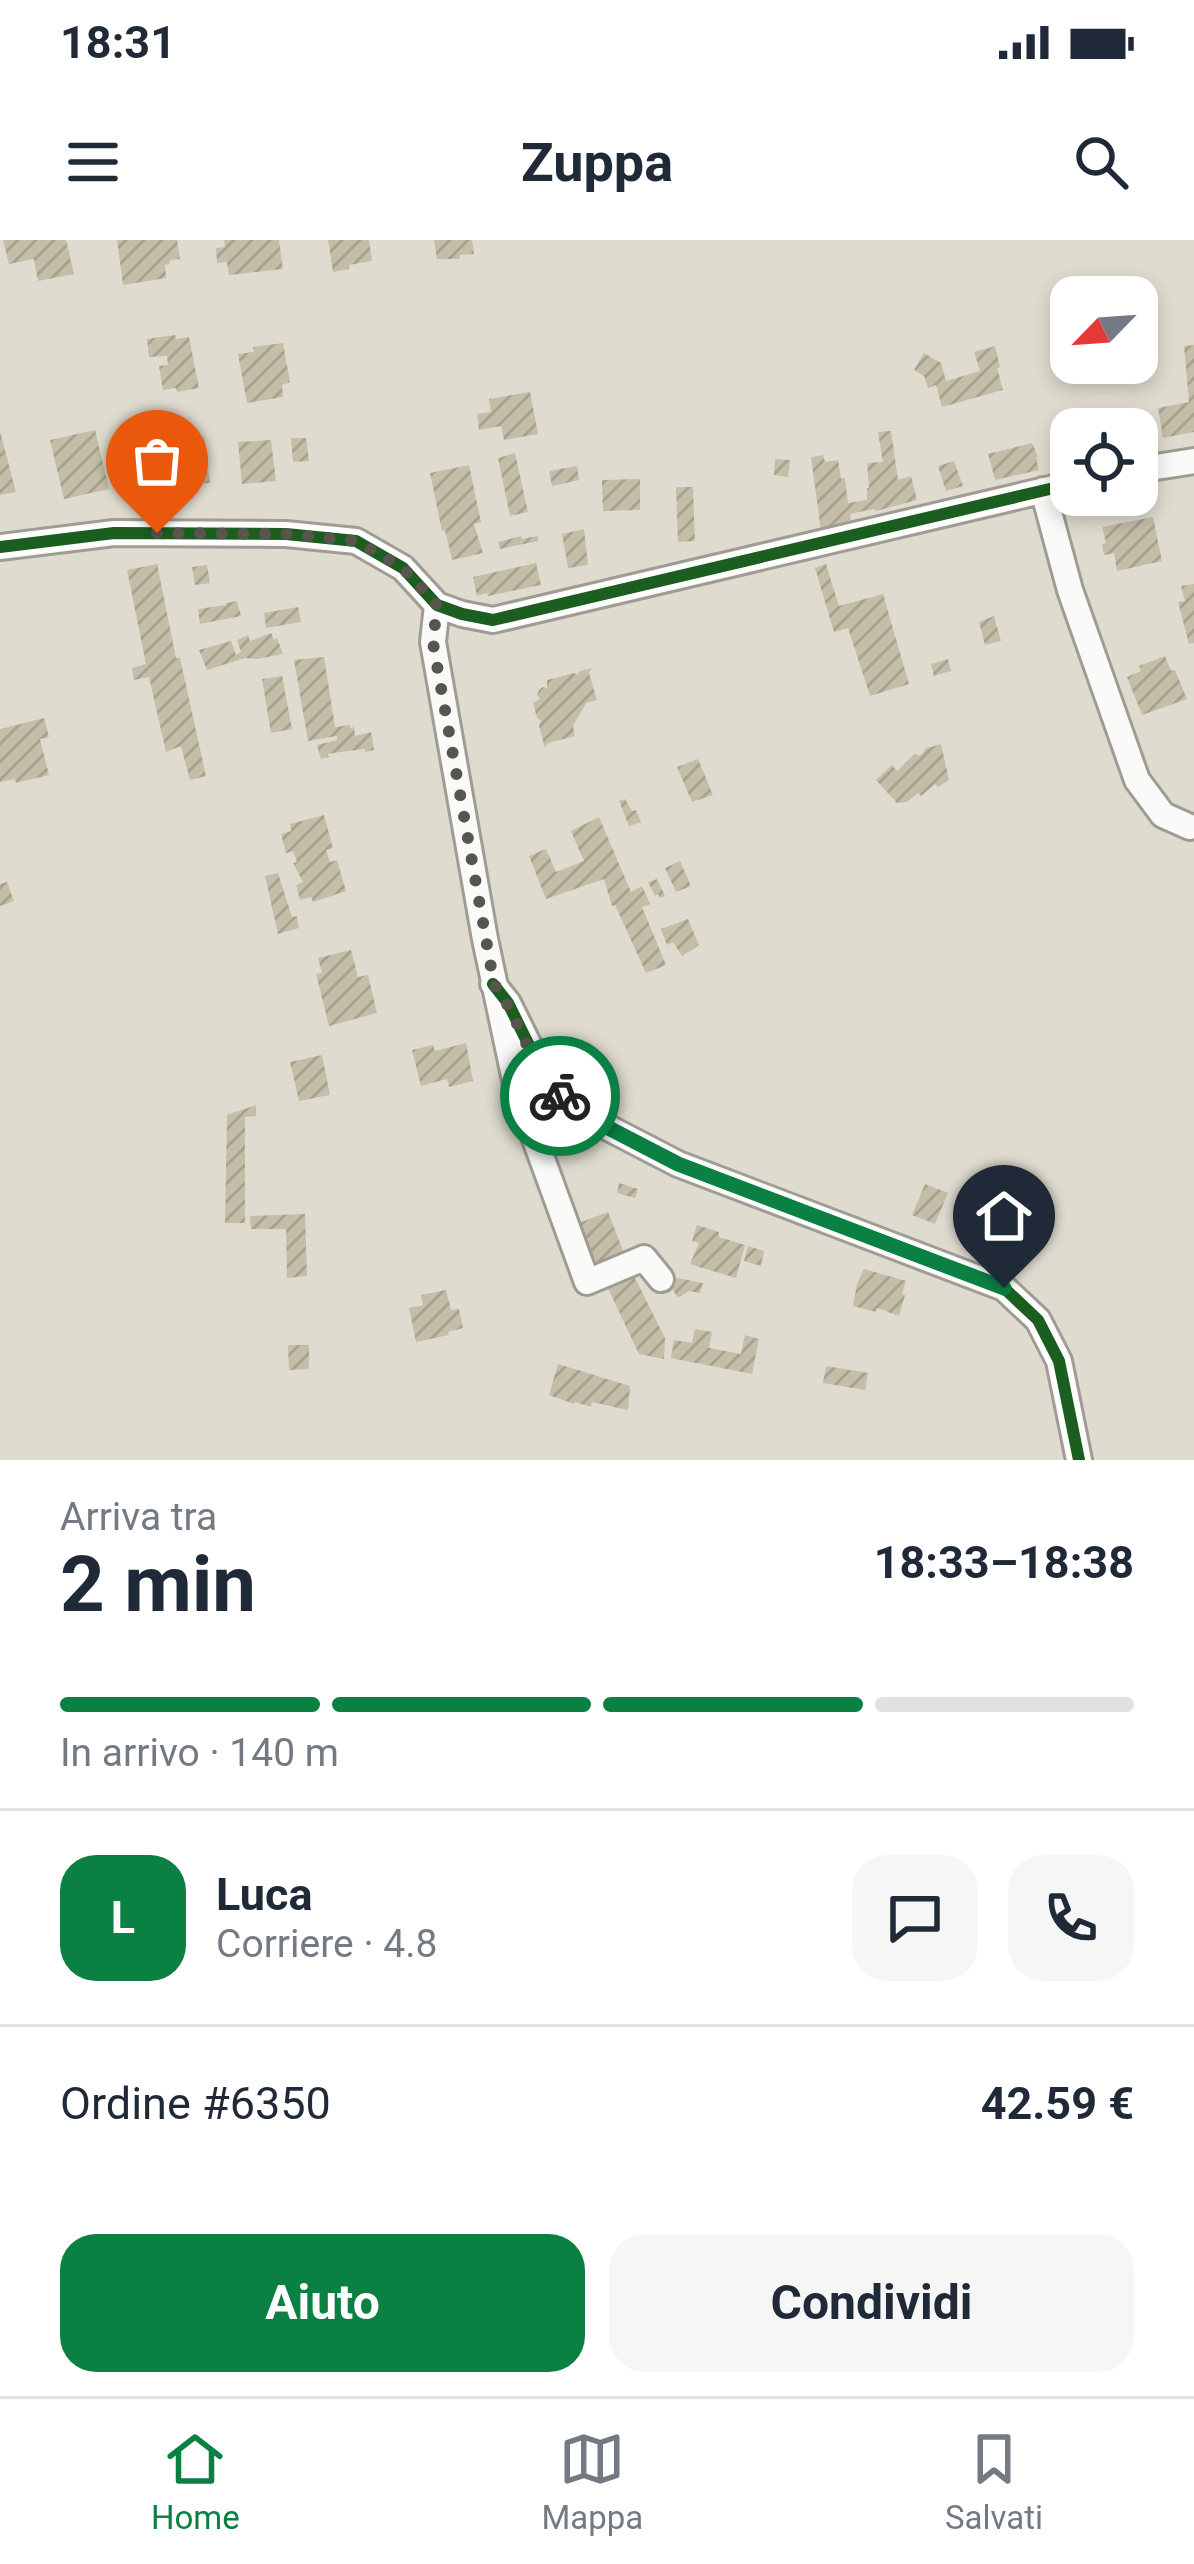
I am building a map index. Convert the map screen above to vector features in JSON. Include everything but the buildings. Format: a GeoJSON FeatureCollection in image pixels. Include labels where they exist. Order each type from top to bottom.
{"type":"FeatureCollection","features":[{"type":"Feature","properties":{"kind":"street"},"geometry":{"type":"LineString","coordinates":[[1158,467],[1194,461]]}},
{"type":"Feature","properties":{"kind":"street"},"geometry":{"type":"LineString","coordinates":[[0,547],[114,532],[286,534],[356,541],[403,568],[437,605],[493,620],[1050,488]]}},
{"type":"Feature","properties":{"kind":"street"},"geometry":{"type":"LineString","coordinates":[[1043,490],[1070,590],[1137,780],[1163,814],[1190,827]]}},
{"type":"Feature","properties":{"kind":"street"},"geometry":{"type":"LineString","coordinates":[[437,605],[433,643],[517,1090],[587,1282],[644,1258],[661,1279]]}},
{"type":"Feature","properties":{"kind":"street"},"geometry":{"type":"LineString","coordinates":[[494,984],[548,1084],[572,1109],[678,1164],[1004,1288],[1038,1321],[1059,1361],[1079,1460]]}},
{"type":"Feature","properties":{"kind":"cycle path"},"geometry":{"type":"LineString","coordinates":[[0,547],[114,533],[286,534],[356,541],[403,568],[437,605],[493,620],[1050,489]]}},
{"type":"Feature","properties":{"kind":"cycle path"},"geometry":{"type":"LineString","coordinates":[[493,984],[508,1003],[548,1084],[572,1109],[678,1164],[1004,1288],[1038,1320],[1059,1361],[1079,1460]]}},
{"type":"Feature","properties":{"kind":"way so far"},"geometry":{"type":"LineString","coordinates":[[157,533],[286,534],[356,541],[403,568],[437,605],[433,643],[494,984],[548,1084],[560,1096]]}},
{"type":"Feature","properties":{"kind":"route"},"geometry":{"type":"LineString","coordinates":[[560,1096],[572,1109],[678,1164],[1004,1288]]}}]}
